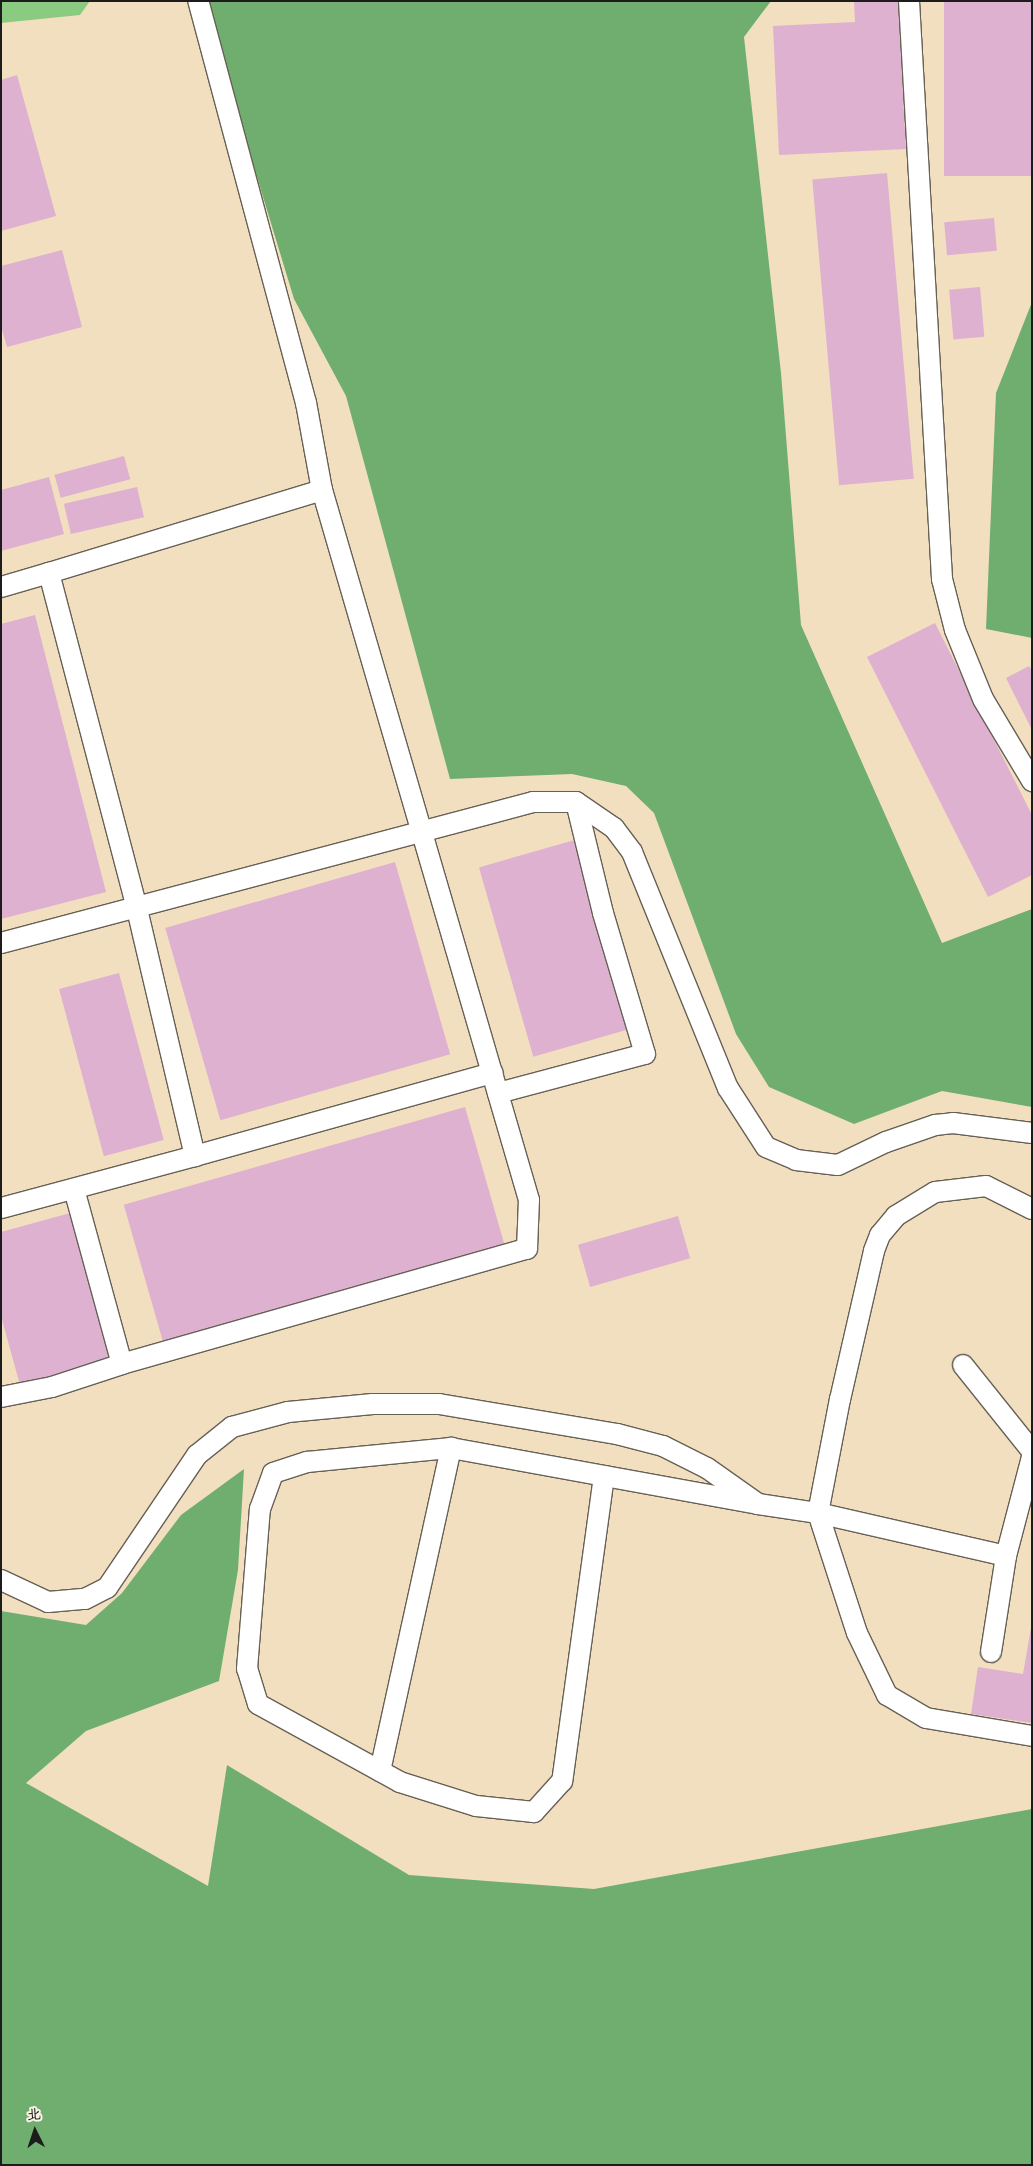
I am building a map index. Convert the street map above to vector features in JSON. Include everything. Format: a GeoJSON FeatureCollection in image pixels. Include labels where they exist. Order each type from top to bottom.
{"type":"FeatureCollection","features":[{"type":"Feature","properties":{"kind":"lane"},"geometry":{"type":"LineString","coordinates":[[1,1397],[52,1387],[122,1364],[527,1250],[529,1200],[322,490],[306,403],[198,1]]}},
{"type":"Feature","properties":{"kind":"lane"},"geometry":{"type":"LineString","coordinates":[[909,1],[942,579],[954,630],[983,699],[1032,781]]}},
{"type":"Feature","properties":{"kind":"lane"},"geometry":{"type":"LineString","coordinates":[[1,587],[322,490]]}},
{"type":"Feature","properties":{"kind":"lane"},"geometry":{"type":"LineString","coordinates":[[49,573],[136,909],[195,1156]]}},
{"type":"Feature","properties":{"kind":"lane"},"geometry":{"type":"LineString","coordinates":[[1,943],[136,909],[533,802],[576,802],[614,828],[632,852],[728,1088],[766,1147],[796,1160],[838,1165],[886,1142],[935,1125],[953,1123],[1032,1133]]}},
{"type":"Feature","properties":{"kind":"lane"},"geometry":{"type":"LineString","coordinates":[[498,1093],[645,1054],[603,913],[576,802]]}},
{"type":"Feature","properties":{"kind":"lane"},"geometry":{"type":"LineString","coordinates":[[1,1208],[493,1073]]}},
{"type":"Feature","properties":{"kind":"lane"},"geometry":{"type":"LineString","coordinates":[[1032,1209],[986,1186],[935,1192],[896,1216],[880,1235],[861,1306],[818,1513],[857,1633],[887,1695],[926,1718],[1032,1736]]}},
{"type":"Feature","properties":{"kind":"lane"},"geometry":{"type":"LineString","coordinates":[[74,1189],[122,1364]]}},
{"type":"Feature","properties":{"kind":"lane"},"geometry":{"type":"LineString","coordinates":[[963,1365],[1032,1451]]}},
{"type":"Feature","properties":{"kind":"lane"},"geometry":{"type":"LineString","coordinates":[[1,1580],[48,1602],[85,1599],[107,1588],[196,1455],[232,1427],[288,1412],[372,1404],[440,1404],[617,1434],[663,1446],[689,1459],[758,1504]]}},
{"type":"Feature","properties":{"kind":"lane"},"geometry":{"type":"LineString","coordinates":[[604,1476],[562,1781],[534,1812],[476,1806],[400,1782],[258,1704],[247,1669],[260,1508],[273,1473],[307,1462],[451,1448],[758,1504],[818,1513],[1006,1556]]}},
{"type":"Feature","properties":{"kind":"lane"},"geometry":{"type":"LineString","coordinates":[[380,1771],[451,1448]]}},
{"type":"Feature","properties":{"kind":"lane"},"geometry":{"type":"LineString","coordinates":[[991,1652],[1006,1556],[1032,1457]]}},
{"type":"Feature","properties":{"kind":"green space"},"geometry":{"type":"Polygon","coordinates":[[[1,1],[90,1],[80,15],[1,23],[1,1]]]}},
{"type":"Feature","properties":{"kind":"green space"},"geometry":{"type":"Polygon","coordinates":[[[187,1],[771,1],[744,37],[781,373],[801,625],[942,943],[1032,909],[1032,1107],[942,1091],[854,1124],[769,1087],[736,1034],[654,813],[626,786],[572,774],[450,779],[346,396],[294,299],[257,177],[187,1]]]}},
{"type":"Feature","properties":{"kind":"green space"},"geometry":{"type":"Polygon","coordinates":[[[1032,302],[1032,638],[986,629],[996,393],[1032,302]]]}},
{"type":"Feature","properties":{"kind":"green space"},"geometry":{"type":"Polygon","coordinates":[[[244,1469],[238,1570],[219,1681],[86,1731],[26,1783],[208,1886],[227,1765],[409,1875],[594,1889],[1032,1809],[1032,2165],[1,2165],[1,1611],[86,1625],[122,1593],[181,1515],[244,1469]]]}},
{"type":"Feature","properties":{"kind":"building"},"geometry":{"type":"Polygon","coordinates":[[[854,1],[898,1],[906,149],[779,155],[773,26],[855,22],[854,1]]]}},
{"type":"Feature","properties":{"kind":"building"},"geometry":{"type":"Polygon","coordinates":[[[944,1],[1032,1],[1032,176],[944,176],[944,1]]]}},
{"type":"Feature","properties":{"kind":"building"},"geometry":{"type":"Polygon","coordinates":[[[17,75],[56,216],[1,231],[1,80],[17,75]]]}},
{"type":"Feature","properties":{"kind":"building"},"geometry":{"type":"Polygon","coordinates":[[[887,173],[914,479],[839,485],[812,180],[887,173]]]}},
{"type":"Feature","properties":{"kind":"building"},"geometry":{"type":"Polygon","coordinates":[[[994,218],[997,251],[947,255],[944,222],[994,218]]]}},
{"type":"Feature","properties":{"kind":"building"},"geometry":{"type":"Polygon","coordinates":[[[62,250],[82,327],[7,347],[1,326],[1,266],[62,250]]]}},
{"type":"Feature","properties":{"kind":"building"},"geometry":{"type":"Polygon","coordinates":[[[980,287],[984,337],[953,340],[949,290],[980,287]]]}},
{"type":"Feature","properties":{"kind":"building"},"geometry":{"type":"Polygon","coordinates":[[[124,456],[130,479],[61,498],[54,475],[124,456]]]}},
{"type":"Feature","properties":{"kind":"building"},"geometry":{"type":"Polygon","coordinates":[[[49,477],[64,534],[1,551],[1,490],[49,477]]]}},
{"type":"Feature","properties":{"kind":"building"},"geometry":{"type":"Polygon","coordinates":[[[137,487],[144,517],[71,534],[64,504],[137,487]]]}},
{"type":"Feature","properties":{"kind":"building"},"geometry":{"type":"Polygon","coordinates":[[[35,615],[106,892],[1,919],[1,624],[35,615]]]}},
{"type":"Feature","properties":{"kind":"building"},"geometry":{"type":"Polygon","coordinates":[[[935,623],[1032,815],[1032,875],[988,897],[867,657],[935,623]]]}},
{"type":"Feature","properties":{"kind":"building"},"geometry":{"type":"Polygon","coordinates":[[[1029,666],[1032,671],[1032,730],[1006,678],[1029,666]]]}},
{"type":"Feature","properties":{"kind":"building"},"geometry":{"type":"Polygon","coordinates":[[[578,839],[632,1028],[533,1057],[479,867],[578,839]]]}},
{"type":"Feature","properties":{"kind":"building"},"geometry":{"type":"Polygon","coordinates":[[[395,862],[450,1054],[220,1120],[165,928],[395,862]]]}},
{"type":"Feature","properties":{"kind":"building"},"geometry":{"type":"Polygon","coordinates":[[[119,973],[164,1140],[104,1156],[59,989],[119,973]]]}},
{"type":"Feature","properties":{"kind":"building"},"geometry":{"type":"Polygon","coordinates":[[[465,1107],[506,1251],[165,1349],[124,1205],[465,1107]]]}},
{"type":"Feature","properties":{"kind":"building"},"geometry":{"type":"Polygon","coordinates":[[[74,1212],[115,1359],[20,1385],[1,1316],[1,1232],[74,1212]]]}},
{"type":"Feature","properties":{"kind":"building"},"geometry":{"type":"Polygon","coordinates":[[[678,1216],[690,1258],[590,1287],[578,1245],[678,1216]]]}},
{"type":"Feature","properties":{"kind":"building"},"geometry":{"type":"Polygon","coordinates":[[[1032,1622],[1032,1723],[971,1714],[978,1667],[1023,1674],[1032,1622]]]}}]}
